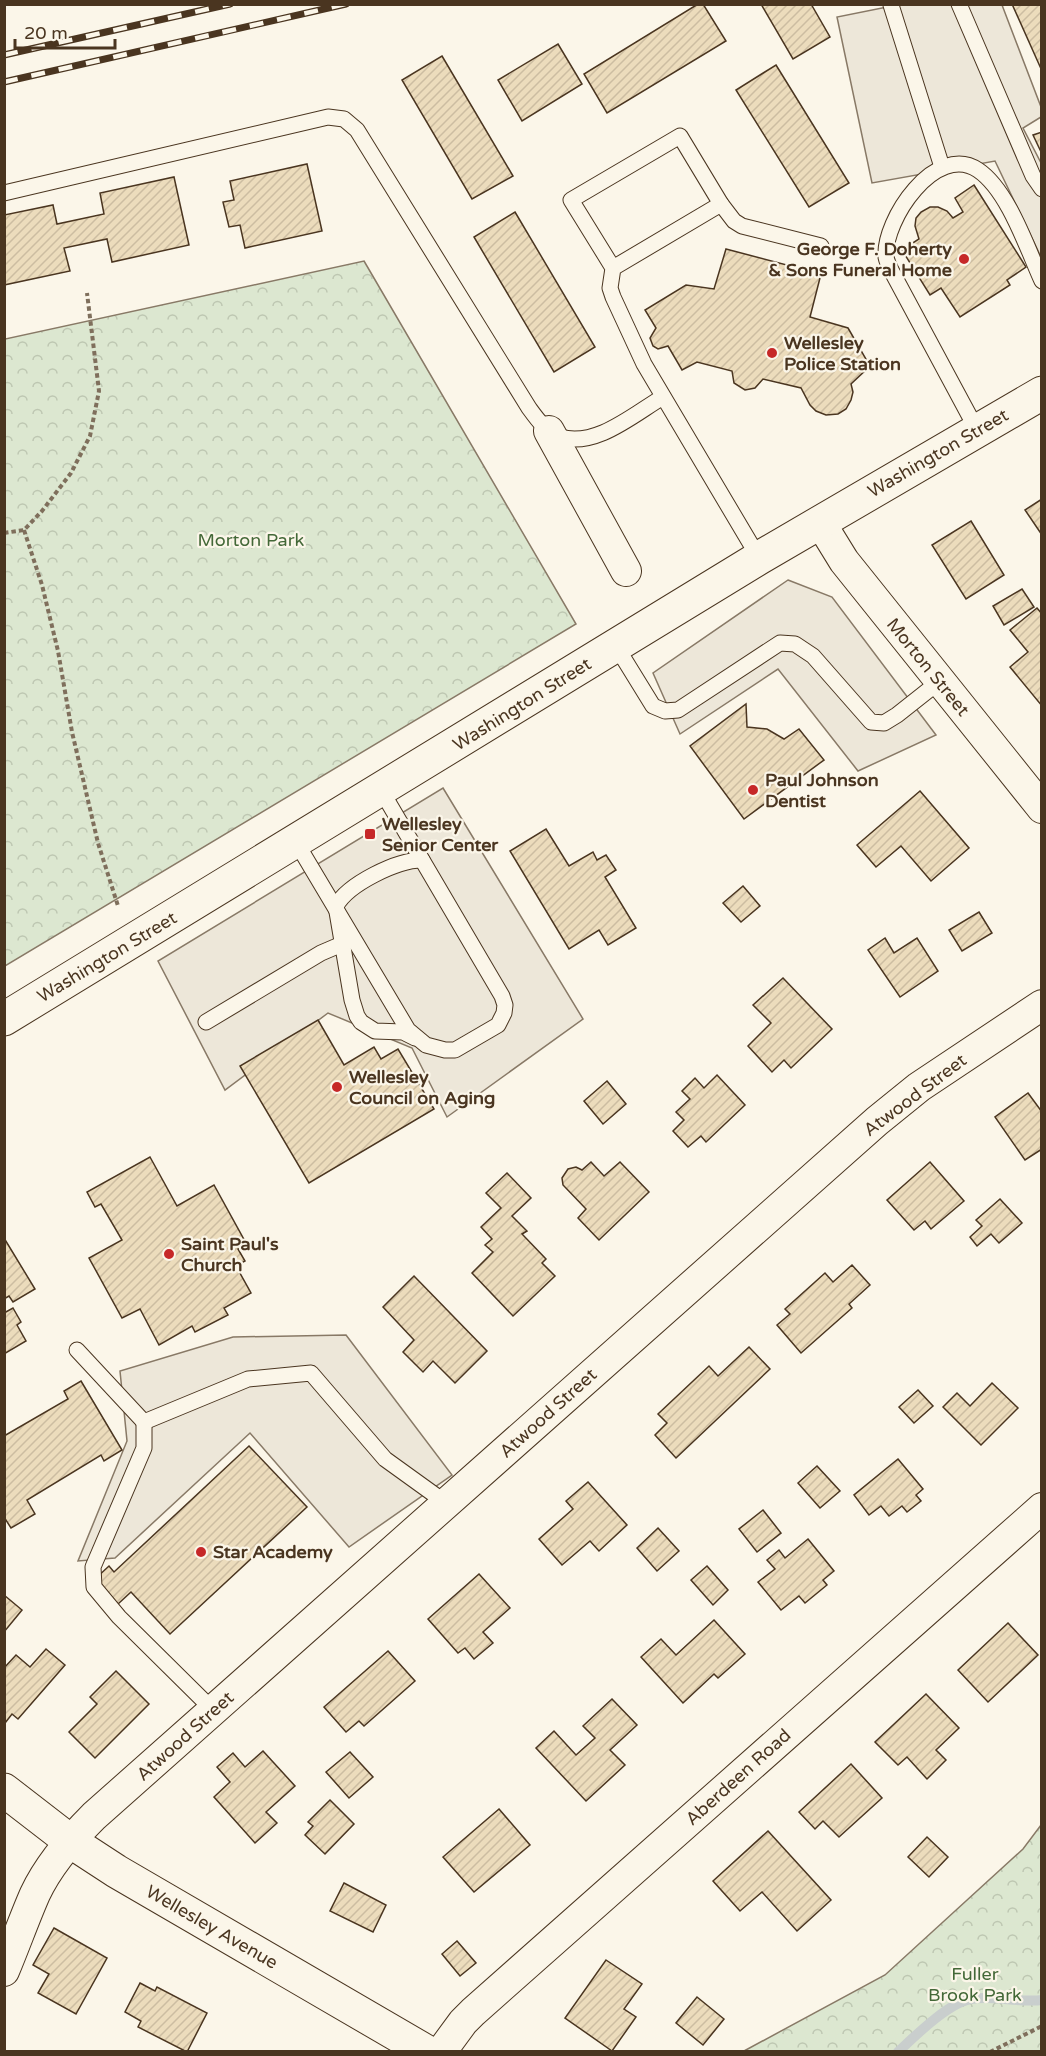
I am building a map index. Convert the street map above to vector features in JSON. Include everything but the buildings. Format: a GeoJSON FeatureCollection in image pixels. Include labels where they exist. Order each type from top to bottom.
{"type":"FeatureCollection","features":[{"type":"Feature","properties":{"kind":"main road","name":"Washington Street"},"geometry":{"type":"LineString","coordinates":[[4,1019],[759,558],[1041,393]]}},
{"type":"Feature","properties":{"kind":"main road","name":"Wellesley Avenue"},"geometry":{"type":"LineString","coordinates":[[4,1790],[70,1841],[143,1888],[427,2052]]}},
{"type":"Feature","properties":{"kind":"street"},"geometry":{"type":"LineString","coordinates":[[549,431],[626,571]]}},
{"type":"Feature","properties":{"kind":"street","name":"Morton Street"},"geometry":{"type":"LineString","coordinates":[[820,522],[844,561],[1041,808]]}},
{"type":"Feature","properties":{"kind":"street","name":"Atwood Street"},"geometry":{"type":"LineString","coordinates":[[4,1971],[36,1893],[49,1870],[70,1841],[94,1816],[877,1121],[920,1087],[1041,1005]]}},
{"type":"Feature","properties":{"kind":"street","name":"Aberdeen Road"},"geometry":{"type":"LineString","coordinates":[[441,2052],[473,2012],[1041,1508]]}},
{"type":"Feature","properties":{"kind":"lane"},"geometry":{"type":"LineString","coordinates":[[959,4],[1033,176],[1041,189]]}},
{"type":"Feature","properties":{"kind":"lane"},"geometry":{"type":"LineString","coordinates":[[891,5],[942,167]]}},
{"type":"Feature","properties":{"kind":"lane"},"geometry":{"type":"LineString","coordinates":[[4,193],[328,117],[344,119],[357,130],[529,408],[549,431],[559,436],[572,438],[599,434],[663,396]]}},
{"type":"Feature","properties":{"kind":"lane"},"geometry":{"type":"LineString","coordinates":[[759,558],[632,342],[610,288],[613,268],[571,200],[680,136],[721,204],[734,220],[742,226],[821,246]]}},
{"type":"Feature","properties":{"kind":"lane"},"geometry":{"type":"LineString","coordinates":[[977,430],[886,260],[890,232],[897,216],[928,176],[942,167],[963,164],[976,169],[999,190],[1041,281]]}},
{"type":"Feature","properties":{"kind":"lane"},"geometry":{"type":"LineString","coordinates":[[613,268],[721,204]]}},
{"type":"Feature","properties":{"kind":"lane"},"geometry":{"type":"LineString","coordinates":[[616,646],[653,706],[665,711],[678,710],[780,643],[795,644],[813,656],[872,722],[884,723],[940,681]]}},
{"type":"Feature","properties":{"kind":"lane"},"geometry":{"type":"LineString","coordinates":[[349,941],[354,1008],[361,1022],[375,1031],[404,1032],[434,1048],[455,1050],[498,1024],[504,1013],[505,1005],[502,996],[381,790]]}},
{"type":"Feature","properties":{"kind":"lane"},"geometry":{"type":"LineString","coordinates":[[296,842],[336,906],[349,941],[416,1039]]}},
{"type":"Feature","properties":{"kind":"lane"},"geometry":{"type":"LineString","coordinates":[[336,906],[348,892],[375,875],[404,862],[422,860]]}},
{"type":"Feature","properties":{"kind":"lane"},"geometry":{"type":"LineString","coordinates":[[206,1023],[321,953],[349,941]]}},
{"type":"Feature","properties":{"kind":"lane"},"geometry":{"type":"LineString","coordinates":[[77,1350],[144,1422],[144,1448],[93,1567],[94,1587],[119,1617],[213,1710]]}},
{"type":"Feature","properties":{"kind":"lane"},"geometry":{"type":"LineString","coordinates":[[144,1422],[248,1379],[311,1373],[385,1459],[446,1503]]}},
{"type":"Feature","properties":{"kind":"path"},"geometry":{"type":"LineString","coordinates":[[4,533],[24,530],[42,511],[70,473],[90,436],[99,391],[87,293]]}},
{"type":"Feature","properties":{"kind":"path"},"geometry":{"type":"LineString","coordinates":[[24,530],[42,585],[58,651],[72,732],[98,843],[118,906]]}},
{"type":"Feature","properties":{"kind":"path"},"geometry":{"type":"LineString","coordinates":[[990,2052],[1041,2026]]}},
{"type":"Feature","properties":{"kind":"green space","name":"Morton Park"},"geometry":{"type":"Polygon","coordinates":[[[364,261],[576,624],[5,966],[5,339],[364,261]]]}},
{"type":"Feature","properties":{"kind":"green space","name":"Fuller Brook Park"},"geometry":{"type":"Polygon","coordinates":[[[1041,1825],[1041,2051],[744,2051],[885,1975],[1023,1849],[1041,1825]]]}},
{"type":"Feature","properties":{"kind":"shaded area"},"geometry":{"type":"Polygon","coordinates":[[[897,5],[1002,5],[1041,107],[1041,117],[1023,128],[1041,163],[1041,257],[995,161],[872,183],[837,17],[897,5]]]}},
{"type":"Feature","properties":{"kind":"shaded area"},"geometry":{"type":"Polygon","coordinates":[[[788,580],[832,597],[936,735],[858,771],[778,669],[680,734],[653,673],[788,580]]]}},
{"type":"Feature","properties":{"kind":"shaded area"},"geometry":{"type":"Polygon","coordinates":[[[443,788],[583,1019],[447,1117],[412,1048],[328,1013],[225,1090],[158,961],[443,788]]]}},
{"type":"Feature","properties":{"kind":"shaded area"},"geometry":{"type":"Polygon","coordinates":[[[346,1335],[452,1475],[349,1547],[250,1433],[115,1558],[78,1561],[127,1441],[120,1371],[233,1337],[346,1335]]]}},
{"type":"Feature","properties":{"kind":"waterway"},"geometry":{"type":"LineString","coordinates":[[898,2052],[932,2021],[962,2002],[980,1998],[1042,2000]]}},
{"type":"Feature","properties":{"kind":"railway"},"geometry":{"type":"LineString","coordinates":[[4,55],[230,4]]}},
{"type":"Feature","properties":{"kind":"railway"},"geometry":{"type":"LineString","coordinates":[[4,82],[346,4]]}},
{"type":"Feature","properties":{"kind":"place","name":"George F. Doherty & Sons Funeral Home"},"geometry":{"type":"Point","coordinates":[964,259]}},
{"type":"Feature","properties":{"kind":"place","name":"Wellesley Police Station"},"geometry":{"type":"Point","coordinates":[772,353]}},
{"type":"Feature","properties":{"kind":"place","name":"Paul Johnson Dentist"},"geometry":{"type":"Point","coordinates":[753,790]}},
{"type":"Feature","properties":{"kind":"place","name":"Wellesley Senior Center"},"geometry":{"type":"Point","coordinates":[370,834]}},
{"type":"Feature","properties":{"kind":"place","name":"Wellesley Council on Aging"},"geometry":{"type":"Point","coordinates":[337,1087]}},
{"type":"Feature","properties":{"kind":"place","name":"Saint Paul's Church"},"geometry":{"type":"Point","coordinates":[169,1254]}},
{"type":"Feature","properties":{"kind":"place","name":"Star Academy"},"geometry":{"type":"Point","coordinates":[201,1552]}}]}
